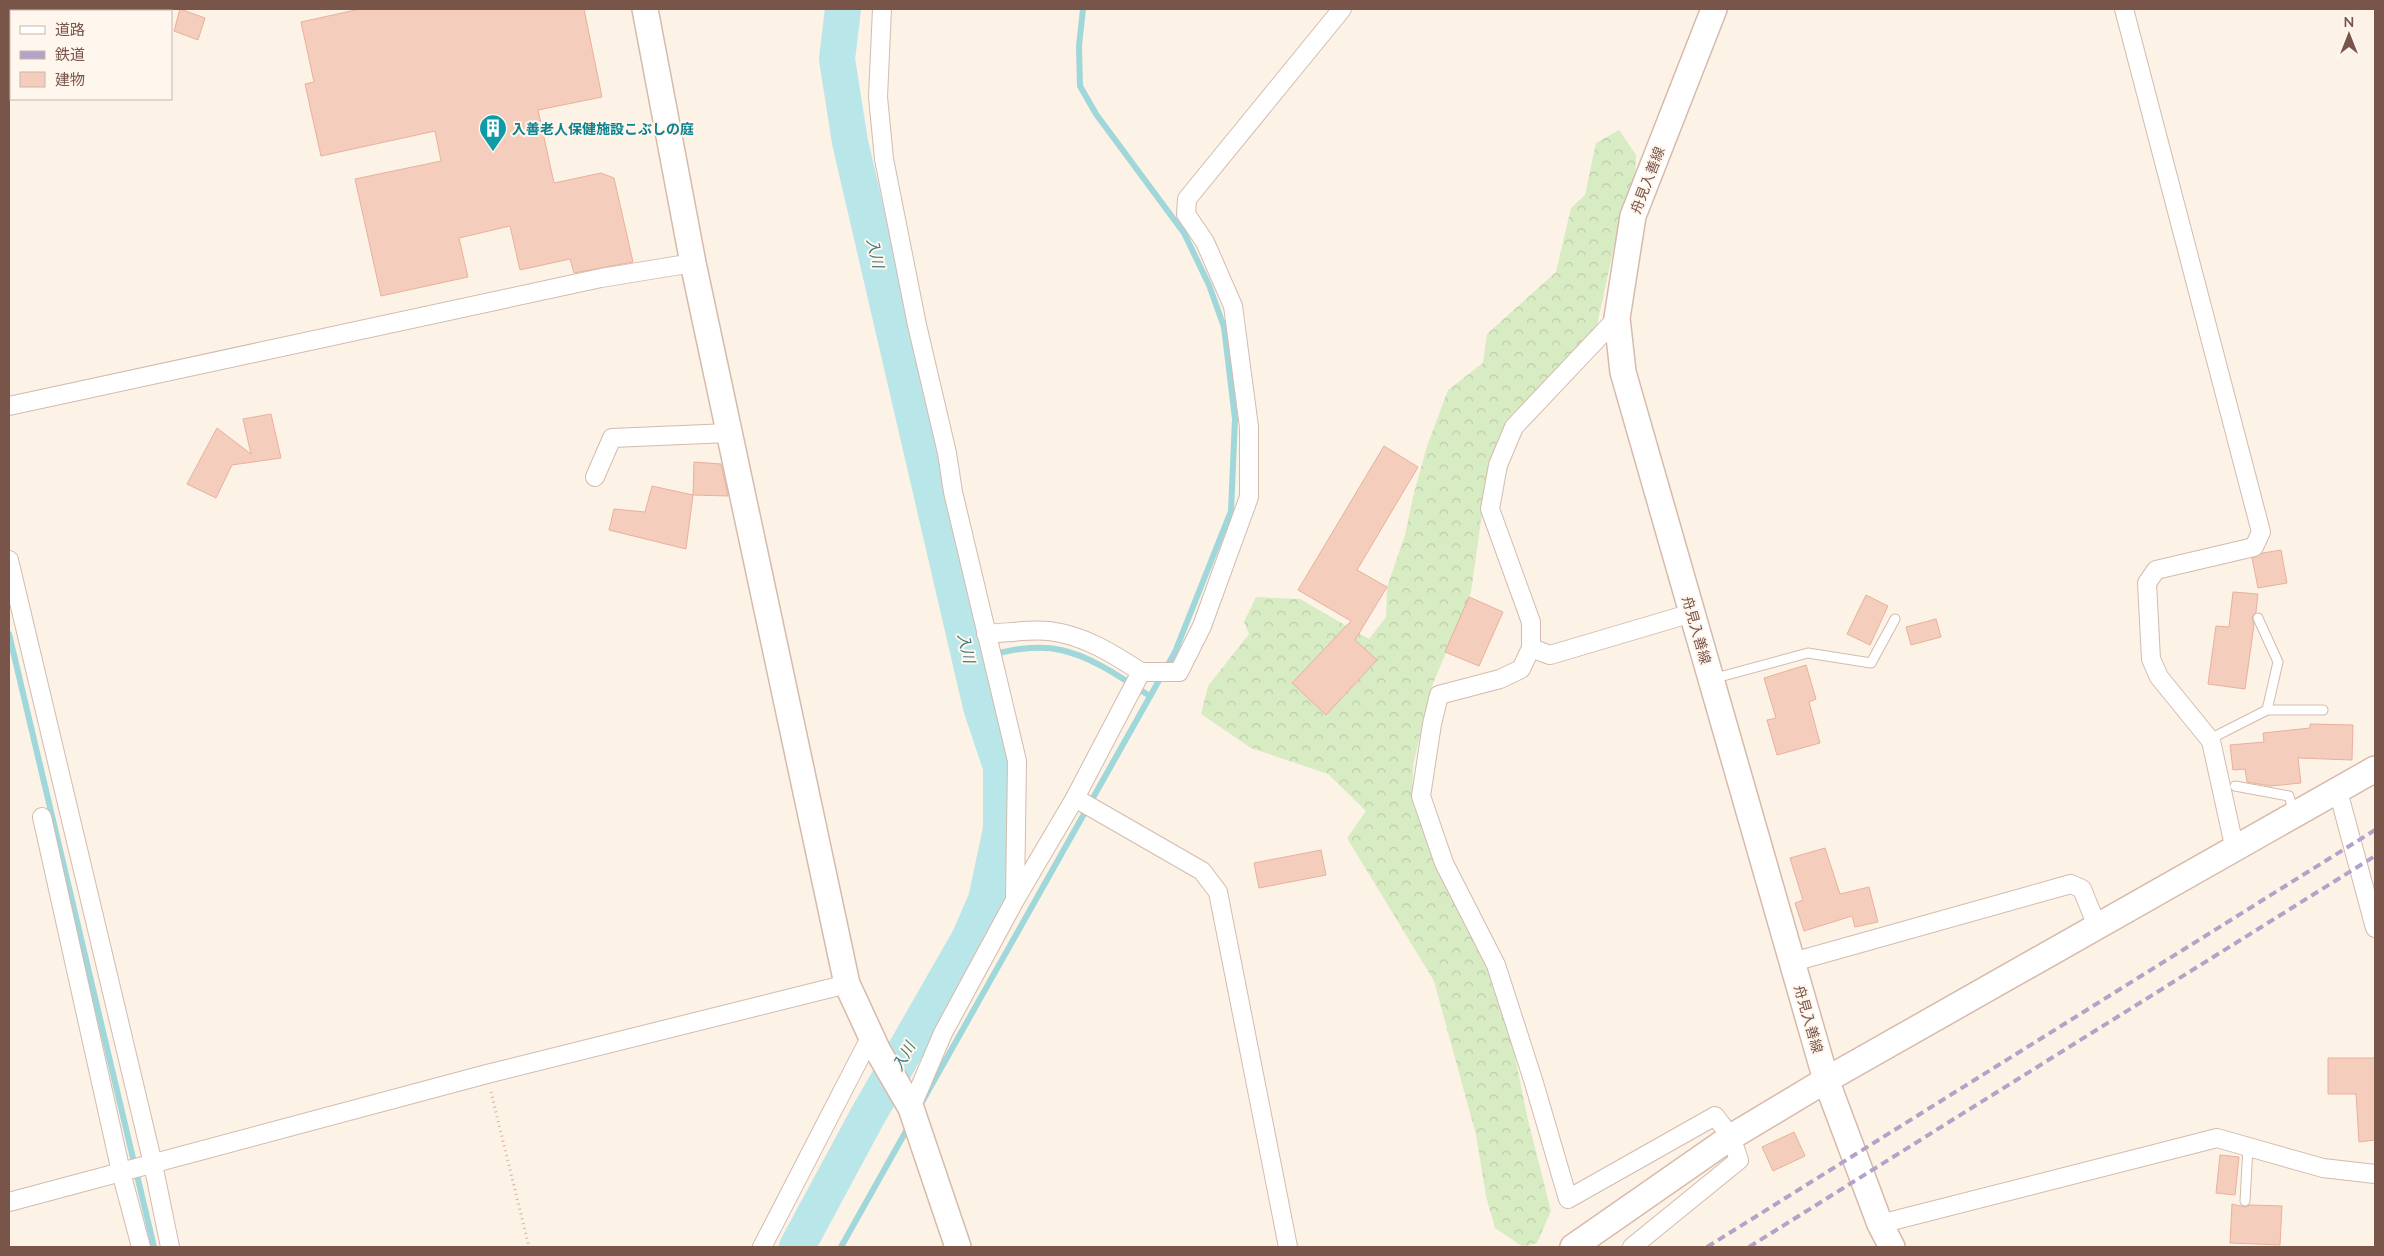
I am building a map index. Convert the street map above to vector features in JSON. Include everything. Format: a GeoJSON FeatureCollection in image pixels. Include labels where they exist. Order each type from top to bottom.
{"type":"FeatureCollection","features":[{"type":"Feature","properties":{"kind":"street"},"geometry":{"type":"LineString","coordinates":[[645,9],[693,263],[847,984],[875,1043],[907,1101],[958,1247]]}},
{"type":"Feature","properties":{"kind":"street"},"geometry":{"type":"LineString","coordinates":[[882,9],[878,97],[884,159],[917,325],[947,453],[953,492],[1017,761],[1015,900]]}},
{"type":"Feature","properties":{"kind":"street"},"geometry":{"type":"LineString","coordinates":[[986,634],[1048,631],[1079,638],[1109,651],[1141,672],[1179,672],[1202,626],[1249,498],[1250,427],[1233,306],[1205,242],[1186,214],[1186,199],[1342,9]]}},
{"type":"Feature","properties":{"kind":"street","name":"舟見入善線"},"geometry":{"type":"LineString","coordinates":[[1714,9],[1633,216],[1617,318],[1623,372],[1826,1080],[1880,1224],[1892,1247]]}},
{"type":"Feature","properties":{"kind":"street"},"geometry":{"type":"LineString","coordinates":[[2124,9],[2261,532],[2254,547],[2156,570],[2148,583],[2151,659],[2159,676],[2210,739],[2235,850]]}},
{"type":"Feature","properties":{"kind":"street"},"geometry":{"type":"LineString","coordinates":[[9,406],[601,278],[693,263]]}},
{"type":"Feature","properties":{"kind":"street"},"geometry":{"type":"LineString","coordinates":[[1617,318],[1514,427],[1498,465],[1490,509],[1531,622],[1531,648],[1521,669],[1500,679],[1439,695],[1432,724],[1422,796],[1444,862],[1496,965],[1534,1083],[1568,1199],[1715,1116],[1731,1136],[1739,1160],[1632,1247]]}},
{"type":"Feature","properties":{"kind":"street"},"geometry":{"type":"LineString","coordinates":[[595,476],[612,438],[729,433]]}},
{"type":"Feature","properties":{"kind":"street"},"geometry":{"type":"LineString","coordinates":[[9,560],[153,1164],[170,1247]]}},
{"type":"Feature","properties":{"kind":"street"},"geometry":{"type":"LineString","coordinates":[[1531,648],[1550,655],[1692,613]]}},
{"type":"Feature","properties":{"kind":"street"},"geometry":{"type":"LineString","coordinates":[[907,1101],[1015,900],[1075,798],[1141,672]]}},
{"type":"Feature","properties":{"kind":"street"},"geometry":{"type":"LineString","coordinates":[[1573,1247],[1731,1136],[1826,1080],[2375,769]]}},
{"type":"Feature","properties":{"kind":"street"},"geometry":{"type":"LineString","coordinates":[[2338,791],[2375,928]]}},
{"type":"Feature","properties":{"kind":"street"},"geometry":{"type":"LineString","coordinates":[[1075,798],[1202,871],[1218,892],[1288,1247]]}},
{"type":"Feature","properties":{"kind":"street"},"geometry":{"type":"LineString","coordinates":[[42,817],[121,1172],[141,1247]]}},
{"type":"Feature","properties":{"kind":"street"},"geometry":{"type":"LineString","coordinates":[[1793,962],[2071,884],[2082,889],[2097,926]]}},
{"type":"Feature","properties":{"kind":"street"},"geometry":{"type":"LineString","coordinates":[[9,1202],[487,1074],[847,984]]}},
{"type":"Feature","properties":{"kind":"street"},"geometry":{"type":"LineString","coordinates":[[762,1247],[875,1043]]}},
{"type":"Feature","properties":{"kind":"street"},"geometry":{"type":"LineString","coordinates":[[1880,1224],[2217,1138],[2323,1168],[2375,1174]]}},
{"type":"Feature","properties":{"kind":"lane"},"geometry":{"type":"LineString","coordinates":[[2258,618],[2278,662],[2267,710]]}},
{"type":"Feature","properties":{"kind":"lane"},"geometry":{"type":"LineString","coordinates":[[1712,680],[1808,653],[1871,663],[1895,619]]}},
{"type":"Feature","properties":{"kind":"lane"},"geometry":{"type":"LineString","coordinates":[[2210,739],[2267,710],[2323,710]]}},
{"type":"Feature","properties":{"kind":"lane"},"geometry":{"type":"LineString","coordinates":[[2235,786],[2289,796],[2295,815]]}},
{"type":"Feature","properties":{"kind":"lane"},"geometry":{"type":"LineString","coordinates":[[2245,1201],[2248,1147]]}},
{"type":"Feature","properties":{"kind":"path"},"geometry":{"type":"LineString","coordinates":[[487,1074],[529,1247]]}},
{"type":"Feature","properties":{"kind":"green space"},"geometry":{"type":"Polygon","coordinates":[[[1619,130],[1636,155],[1635,174],[1616,237],[1596,330],[1506,425],[1488,470],[1471,592],[1430,691],[1413,766],[1412,800],[1442,873],[1488,971],[1513,1047],[1528,1120],[1551,1211],[1537,1243],[1523,1247],[1495,1228],[1486,1196],[1476,1135],[1434,981],[1347,838],[1366,811],[1328,774],[1251,748],[1201,714],[1208,686],[1249,634],[1244,622],[1256,597],[1300,599],[1369,639],[1386,617],[1387,587],[1405,535],[1427,446],[1448,390],[1483,363],[1487,334],[1556,272],[1571,208],[1585,195],[1596,143],[1619,130]]]}},
{"type":"Feature","properties":{"kind":"building"},"geometry":{"type":"Polygon","coordinates":[[[180,9],[205,18],[198,40],[174,31],[180,9]]]}},
{"type":"Feature","properties":{"kind":"building","name":"入善老人保健施設こぶしの庭"},"geometry":{"type":"Polygon","coordinates":[[[360,9],[584,9],[602,97],[538,110],[554,183],[601,173],[614,178],[633,262],[574,273],[570,259],[520,270],[510,226],[459,238],[468,277],[381,296],[355,179],[441,161],[435,131],[321,156],[305,84],[314,82],[301,22],[360,9]]]}},
{"type":"Feature","properties":{"kind":"building"},"geometry":{"type":"Polygon","coordinates":[[[271,414],[281,458],[232,465],[216,498],[187,484],[217,428],[251,454],[243,419],[271,414]]]}},
{"type":"Feature","properties":{"kind":"building"},"geometry":{"type":"Polygon","coordinates":[[[1384,446],[1418,467],[1357,570],[1387,587],[1355,640],[1377,660],[1326,715],[1292,683],[1351,621],[1298,590],[1384,446]]]}},
{"type":"Feature","properties":{"kind":"building"},"geometry":{"type":"Polygon","coordinates":[[[694,462],[721,464],[728,496],[693,495],[694,462]]]}},
{"type":"Feature","properties":{"kind":"building"},"geometry":{"type":"Polygon","coordinates":[[[652,486],[693,495],[686,549],[609,530],[614,509],[645,512],[652,486]]]}},
{"type":"Feature","properties":{"kind":"building"},"geometry":{"type":"Polygon","coordinates":[[[2281,550],[2287,583],[2258,588],[2252,558],[2263,553],[2281,550]]]}},
{"type":"Feature","properties":{"kind":"building"},"geometry":{"type":"Polygon","coordinates":[[[2233,592],[2258,594],[2256,612],[2252,617],[2254,625],[2245,689],[2208,684],[2216,626],[2229,627],[2233,592]]]}},
{"type":"Feature","properties":{"kind":"building"},"geometry":{"type":"Polygon","coordinates":[[[1866,595],[1888,606],[1870,645],[1847,634],[1866,595]]]}},
{"type":"Feature","properties":{"kind":"building"},"geometry":{"type":"Polygon","coordinates":[[[1469,597],[1503,612],[1479,666],[1445,652],[1469,597]]]}},
{"type":"Feature","properties":{"kind":"building"},"geometry":{"type":"Polygon","coordinates":[[[1936,619],[1941,637],[1911,645],[1906,627],[1936,619]]]}},
{"type":"Feature","properties":{"kind":"building"},"geometry":{"type":"Polygon","coordinates":[[[1806,665],[1816,699],[1809,702],[1820,743],[1777,755],[1767,720],[1776,718],[1764,678],[1806,665]]]}},
{"type":"Feature","properties":{"kind":"building"},"geometry":{"type":"Polygon","coordinates":[[[2310,724],[2353,725],[2352,760],[2298,758],[2301,783],[2271,786],[2247,782],[2245,769],[2233,770],[2230,745],[2264,742],[2263,733],[2310,728],[2310,724]]]}},
{"type":"Feature","properties":{"kind":"building"},"geometry":{"type":"Polygon","coordinates":[[[1825,848],[1840,894],[1869,887],[1878,922],[1855,927],[1852,916],[1804,931],[1795,903],[1803,900],[1790,858],[1825,848]]]}},
{"type":"Feature","properties":{"kind":"building"},"geometry":{"type":"Polygon","coordinates":[[[1321,850],[1326,875],[1259,888],[1254,863],[1321,850]]]}},
{"type":"Feature","properties":{"kind":"building"},"geometry":{"type":"Polygon","coordinates":[[[2328,1058],[2375,1058],[2375,1140],[2359,1142],[2356,1094],[2328,1094],[2328,1058]]]}},
{"type":"Feature","properties":{"kind":"building"},"geometry":{"type":"Polygon","coordinates":[[[1794,1132],[1805,1156],[1773,1171],[1762,1147],[1794,1132]]]}},
{"type":"Feature","properties":{"kind":"building"},"geometry":{"type":"Polygon","coordinates":[[[2220,1155],[2239,1157],[2235,1195],[2216,1193],[2220,1155]]]}},
{"type":"Feature","properties":{"kind":"building"},"geometry":{"type":"Polygon","coordinates":[[[2232,1204],[2245,1207],[2250,1205],[2282,1206],[2280,1245],[2230,1243],[2232,1204]]]}},
{"type":"Feature","properties":{"kind":"waterway","name":"入川"},"geometry":{"type":"LineString","coordinates":[[797,1247],[867,1117],[969,939],[986,900],[1001,829],[1001,767],[981,707],[850,142],[837,59],[843,9]]}},
{"type":"Feature","properties":{"kind":"waterway"},"geometry":{"type":"LineString","coordinates":[[922,1102],[1175,652],[1231,511],[1235,419],[1224,327],[1209,285],[1184,233],[1096,114],[1080,86],[1079,46],[1083,9]]}},
{"type":"Feature","properties":{"kind":"waterway"},"geometry":{"type":"LineString","coordinates":[[9,634],[154,1247]]}},
{"type":"Feature","properties":{"kind":"waterway"},"geometry":{"type":"LineString","coordinates":[[970,660],[1027,648],[1061,650],[1096,663],[1150,696]]}},
{"type":"Feature","properties":{"kind":"waterway"},"geometry":{"type":"LineString","coordinates":[[841,1247],[910,1124]]}},
{"type":"Feature","properties":{"kind":"railway"},"geometry":{"type":"LineString","coordinates":[[1707,1247],[2375,830]]}},
{"type":"Feature","properties":{"kind":"railway"},"geometry":{"type":"LineString","coordinates":[[1749,1247],[2375,856]]}},
{"type":"Feature","properties":{"kind":"place","name":"入善老人保健施設こぶしの庭"},"geometry":{"type":"Point","coordinates":[493,152]}}]}
